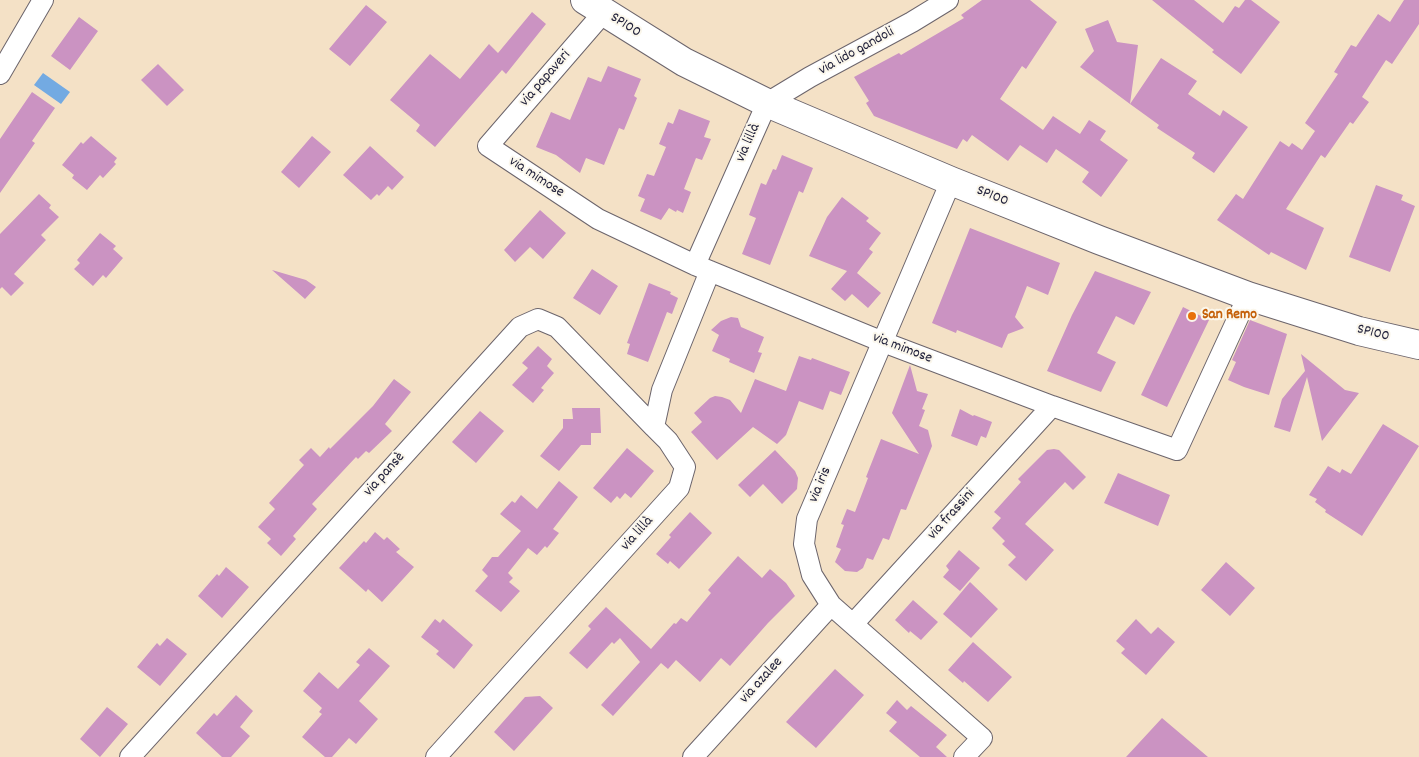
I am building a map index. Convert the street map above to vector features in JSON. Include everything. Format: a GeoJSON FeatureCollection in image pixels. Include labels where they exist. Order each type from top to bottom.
{"type":"FeatureCollection","features":[{"type":"Feature","properties":{"kind":"main road","name":"SP100"},"geometry":{"type":"LineString","coordinates":[[595,6],[684,62],[767,104],[951,180],[1099,240],[1248,296],[1358,330],[1419,345]]}},
{"type":"Feature","properties":{"kind":"street"},"geometry":{"type":"LineString","coordinates":[[0,74],[43,0]]}},
{"type":"Feature","properties":{"kind":"street","name":"via lido gandoli"},"geometry":{"type":"LineString","coordinates":[[767,104],[810,77],[912,22],[948,0]]}},
{"type":"Feature","properties":{"kind":"street","name":"via papaveri"},"geometry":{"type":"LineString","coordinates":[[488,146],[595,6]]}},
{"type":"Feature","properties":{"kind":"street","name":"via lillà"},"geometry":{"type":"LineString","coordinates":[[436,757],[679,488],[685,467],[668,442],[654,427],[662,390],[702,268],[767,104]]}},
{"type":"Feature","properties":{"kind":"street","name":"via mimose"},"geometry":{"type":"LineString","coordinates":[[488,146],[598,219],[702,268],[883,342],[1052,406],[1177,450],[1248,296]]}},
{"type":"Feature","properties":{"kind":"street","name":"via iris"},"geometry":{"type":"LineString","coordinates":[[951,180],[807,519],[804,544],[812,575],[831,605],[982,738],[964,757]]}},
{"type":"Feature","properties":{"kind":"street","name":"via pansè"},"geometry":{"type":"LineString","coordinates":[[130,757],[520,327],[538,319],[557,327],[654,427]]}},
{"type":"Feature","properties":{"kind":"street","name":"via frassini"},"geometry":{"type":"LineString","coordinates":[[853,624],[1052,406]]}},
{"type":"Feature","properties":{"kind":"street","name":"via azalee"},"geometry":{"type":"LineString","coordinates":[[693,757],[831,605]]}},
{"type":"Feature","properties":{"kind":"water"},"geometry":{"type":"Polygon","coordinates":[[[43,73],[70,92],[61,104],[34,85],[43,73]]]}},
{"type":"Feature","properties":{"kind":"building"},"geometry":{"type":"Polygon","coordinates":[[[982,0],[1030,0],[1057,22],[1026,69],[1022,66],[1000,99],[1043,130],[1053,116],[1080,134],[1089,120],[1106,131],[1100,140],[1128,160],[1101,197],[1082,182],[1089,172],[1056,149],[1047,163],[1020,145],[1008,161],[972,135],[967,142],[963,139],[957,149],[874,116],[866,103],[869,101],[854,77],[899,53],[901,55],[964,18],[961,15],[982,0]]]}},
{"type":"Feature","properties":{"kind":"building"},"geometry":{"type":"Polygon","coordinates":[[[1152,0],[1194,0],[1223,23],[1235,6],[1239,8],[1245,0],[1251,0],[1280,22],[1241,74],[1212,52],[1214,50],[1152,0]]]}},
{"type":"Feature","properties":{"kind":"building"},"geometry":{"type":"Polygon","coordinates":[[[1404,0],[1419,0],[1419,24],[1392,64],[1386,60],[1362,97],[1369,102],[1353,124],[1350,122],[1325,158],[1321,155],[1286,209],[1324,228],[1306,270],[1271,252],[1269,255],[1217,220],[1236,194],[1243,199],[1280,141],[1289,147],[1292,143],[1302,150],[1315,131],[1305,123],[1338,74],[1334,72],[1351,45],[1356,47],[1378,14],[1390,22],[1404,0]]]}},
{"type":"Feature","properties":{"kind":"building"},"geometry":{"type":"Polygon","coordinates":[[[366,5],[387,22],[350,66],[329,49],[366,5]]]}},
{"type":"Feature","properties":{"kind":"building"},"geometry":{"type":"Polygon","coordinates":[[[532,12],[546,24],[506,74],[502,70],[435,147],[416,131],[420,125],[390,100],[430,54],[460,79],[489,44],[498,53],[532,12]]]}},
{"type":"Feature","properties":{"kind":"building"},"geometry":{"type":"Polygon","coordinates":[[[79,17],[98,31],[70,70],[51,56],[79,17]]]}},
{"type":"Feature","properties":{"kind":"building"},"geometry":{"type":"Polygon","coordinates":[[[1108,20],[1117,42],[1138,45],[1130,104],[1080,67],[1094,51],[1085,29],[1108,20]]]}},
{"type":"Feature","properties":{"kind":"building"},"geometry":{"type":"Polygon","coordinates":[[[1161,58],[1197,81],[1188,94],[1220,116],[1223,110],[1248,127],[1214,173],[1192,158],[1195,153],[1157,128],[1159,125],[1130,104],[1161,58]]]}},
{"type":"Feature","properties":{"kind":"building"},"geometry":{"type":"Polygon","coordinates":[[[158,64],[184,90],[167,106],[141,80],[158,64]]]}},
{"type":"Feature","properties":{"kind":"building"},"geometry":{"type":"Polygon","coordinates":[[[608,66],[641,79],[634,96],[637,98],[624,130],[619,128],[604,165],[586,158],[580,173],[556,155],[536,147],[551,112],[570,120],[588,77],[601,82],[608,66]]]}},
{"type":"Feature","properties":{"kind":"building"},"geometry":{"type":"Polygon","coordinates":[[[32,92],[55,108],[32,141],[35,143],[0,193],[0,139],[32,92]]]}},
{"type":"Feature","properties":{"kind":"building"},"geometry":{"type":"Polygon","coordinates":[[[679,109],[710,121],[704,137],[711,139],[702,160],[696,158],[684,189],[691,192],[683,213],[669,208],[661,220],[640,211],[645,199],[638,196],[647,174],[654,176],[666,147],[659,144],[668,122],[673,124],[679,109]]]}},
{"type":"Feature","properties":{"kind":"building"},"geometry":{"type":"Polygon","coordinates":[[[91,136],[117,158],[114,162],[116,164],[103,178],[100,175],[87,190],[72,178],[74,175],[62,165],[81,142],[83,144],[91,136]]]}},
{"type":"Feature","properties":{"kind":"building"},"geometry":{"type":"Polygon","coordinates":[[[312,136],[331,152],[299,188],[281,172],[312,136]]]}},
{"type":"Feature","properties":{"kind":"building"},"geometry":{"type":"Polygon","coordinates":[[[370,146],[404,177],[392,190],[388,186],[379,196],[377,194],[371,200],[343,175],[370,146]]]}},
{"type":"Feature","properties":{"kind":"building"},"geometry":{"type":"Polygon","coordinates":[[[782,155],[813,168],[803,193],[799,191],[770,265],[742,254],[756,218],[749,215],[761,183],[766,185],[773,169],[776,170],[782,155]]]}},
{"type":"Feature","properties":{"kind":"building"},"geometry":{"type":"Polygon","coordinates":[[[1376,185],[1403,195],[1401,200],[1415,206],[1390,272],[1349,257],[1376,185]]]}},
{"type":"Feature","properties":{"kind":"building"},"geometry":{"type":"Polygon","coordinates":[[[39,194],[51,205],[49,208],[59,217],[41,235],[46,240],[14,274],[24,283],[11,296],[2,287],[0,289],[0,234],[39,194]]]}},
{"type":"Feature","properties":{"kind":"building"},"geometry":{"type":"Polygon","coordinates":[[[842,197],[869,218],[866,221],[881,233],[869,249],[873,252],[857,273],[881,293],[868,308],[852,294],[845,301],[831,289],[847,271],[809,256],[827,217],[842,197]]]}},
{"type":"Feature","properties":{"kind":"building"},"geometry":{"type":"Polygon","coordinates":[[[540,210],[566,233],[543,259],[530,247],[515,262],[504,250],[540,210]]]}},
{"type":"Feature","properties":{"kind":"building"},"geometry":{"type":"Polygon","coordinates":[[[970,228],[1060,263],[1048,295],[1027,286],[1015,317],[1024,328],[1008,334],[1002,348],[957,330],[956,333],[932,323],[970,228]]]}},
{"type":"Feature","properties":{"kind":"building"},"geometry":{"type":"Polygon","coordinates":[[[100,233],[116,246],[113,249],[123,258],[106,278],[103,275],[93,286],[74,269],[80,263],[77,260],[100,233]]]}},
{"type":"Feature","properties":{"kind":"building"},"geometry":{"type":"Polygon","coordinates":[[[592,269],[618,286],[600,315],[573,298],[592,269]]]}},
{"type":"Feature","properties":{"kind":"building"},"geometry":{"type":"Polygon","coordinates":[[[272,270],[306,280],[316,287],[305,299],[272,270]]]}},
{"type":"Feature","properties":{"kind":"building"},"geometry":{"type":"Polygon","coordinates":[[[1095,271],[1151,292],[1134,325],[1116,316],[1097,353],[1116,362],[1101,392],[1047,371],[1072,315],[1095,271]]]}},
{"type":"Feature","properties":{"kind":"building"},"geometry":{"type":"Polygon","coordinates":[[[649,283],[671,292],[670,294],[678,298],[672,314],[667,312],[648,362],[627,354],[630,344],[627,343],[649,283]]]}},
{"type":"Feature","properties":{"kind":"building"},"geometry":{"type":"Polygon","coordinates":[[[1183,307],[1209,320],[1167,407],[1141,395],[1183,307]]]}},
{"type":"Feature","properties":{"kind":"building"},"geometry":{"type":"Polygon","coordinates":[[[731,317],[738,318],[741,327],[764,337],[758,352],[762,353],[754,373],[729,362],[730,359],[712,351],[719,335],[711,330],[721,321],[731,317]]]}},
{"type":"Feature","properties":{"kind":"building"},"geometry":{"type":"Polygon","coordinates":[[[1250,320],[1287,334],[1269,395],[1228,380],[1236,362],[1232,360],[1250,320]]]}},
{"type":"Feature","properties":{"kind":"building"},"geometry":{"type":"Polygon","coordinates":[[[538,346],[552,359],[547,366],[554,373],[541,388],[544,390],[533,403],[512,385],[528,368],[522,363],[538,346]]]}},
{"type":"Feature","properties":{"kind":"building"},"geometry":{"type":"Polygon","coordinates":[[[1301,354],[1345,390],[1359,393],[1322,441],[1307,377],[1290,432],[1274,427],[1282,399],[1305,371],[1301,354]]]}},
{"type":"Feature","properties":{"kind":"building"},"geometry":{"type":"Polygon","coordinates":[[[799,356],[811,360],[812,358],[850,372],[841,395],[830,391],[823,410],[799,401],[786,435],[777,444],[753,427],[717,460],[691,432],[702,422],[694,413],[710,398],[715,396],[730,400],[741,413],[755,379],[786,391],[799,356]]]}},
{"type":"Feature","properties":{"kind":"building"},"geometry":{"type":"Polygon","coordinates":[[[910,365],[917,391],[928,394],[922,409],[925,410],[919,426],[928,430],[932,446],[906,510],[901,509],[889,540],[883,538],[873,560],[867,558],[863,568],[857,572],[845,571],[835,562],[841,549],[836,547],[844,525],[841,524],[847,509],[855,512],[881,439],[919,454],[892,413],[910,365]]]}},
{"type":"Feature","properties":{"kind":"building"},"geometry":{"type":"Polygon","coordinates":[[[394,379],[411,392],[385,424],[392,431],[369,453],[366,451],[358,459],[356,457],[312,504],[317,509],[293,536],[296,539],[281,556],[267,543],[271,539],[258,527],[275,509],[269,503],[304,465],[299,460],[311,448],[320,457],[329,447],[330,449],[373,406],[394,379]]]}},
{"type":"Feature","properties":{"kind":"building"},"geometry":{"type":"Polygon","coordinates":[[[572,408],[600,408],[601,433],[591,433],[591,445],[581,445],[559,471],[540,456],[563,428],[563,419],[573,419],[572,408]]]}},
{"type":"Feature","properties":{"kind":"building"},"geometry":{"type":"Polygon","coordinates":[[[960,409],[973,416],[992,422],[986,438],[981,436],[977,446],[951,436],[960,409]]]}},
{"type":"Feature","properties":{"kind":"building"},"geometry":{"type":"Polygon","coordinates":[[[480,411],[504,431],[476,463],[452,442],[480,411]]]}},
{"type":"Feature","properties":{"kind":"building"},"geometry":{"type":"Polygon","coordinates":[[[1383,424],[1419,446],[1362,536],[1325,512],[1326,510],[1315,502],[1317,499],[1309,495],[1328,466],[1340,473],[1342,469],[1351,474],[1383,424]]]}},
{"type":"Feature","properties":{"kind":"building"},"geometry":{"type":"Polygon","coordinates":[[[627,448],[654,471],[631,498],[625,493],[620,499],[617,496],[611,503],[593,488],[627,448]]]}},
{"type":"Feature","properties":{"kind":"building"},"geometry":{"type":"Polygon","coordinates":[[[775,450],[795,471],[798,478],[797,489],[782,504],[763,484],[750,497],[738,485],[775,450]]]}},
{"type":"Feature","properties":{"kind":"building"},"geometry":{"type":"Polygon","coordinates":[[[1047,450],[1059,450],[1086,477],[1073,490],[1065,482],[1025,524],[1054,550],[1026,581],[1008,565],[1016,557],[1002,544],[1005,541],[992,528],[1001,518],[994,512],[1021,482],[1018,479],[1047,450]]]}},
{"type":"Feature","properties":{"kind":"building"},"geometry":{"type":"Polygon","coordinates":[[[1118,473],[1170,495],[1158,526],[1104,503],[1118,473]]]}},
{"type":"Feature","properties":{"kind":"building"},"geometry":{"type":"Polygon","coordinates":[[[559,481],[578,497],[553,529],[559,533],[547,548],[545,546],[537,555],[528,548],[508,573],[513,578],[509,582],[520,591],[501,612],[475,591],[488,576],[482,570],[492,557],[498,557],[521,531],[500,514],[512,501],[515,503],[521,495],[537,509],[559,481]]]}},
{"type":"Feature","properties":{"kind":"building"},"geometry":{"type":"Polygon","coordinates":[[[690,512],[712,533],[679,569],[670,561],[668,564],[656,554],[671,537],[669,535],[690,512]]]}},
{"type":"Feature","properties":{"kind":"building"},"geometry":{"type":"Polygon","coordinates":[[[375,532],[384,540],[387,537],[400,549],[396,552],[414,567],[382,602],[368,589],[366,592],[339,568],[375,532]]]}},
{"type":"Feature","properties":{"kind":"building"},"geometry":{"type":"Polygon","coordinates":[[[959,550],[980,568],[960,591],[943,577],[949,570],[946,566],[959,550]]]}},
{"type":"Feature","properties":{"kind":"building"},"geometry":{"type":"Polygon","coordinates":[[[738,556],[762,578],[770,569],[786,583],[795,596],[730,666],[721,658],[700,682],[676,660],[668,669],[661,663],[613,716],[601,705],[640,662],[620,638],[614,644],[612,642],[587,669],[569,653],[591,629],[588,626],[606,607],[651,649],[674,623],[676,624],[681,618],[687,622],[711,593],[708,590],[738,556]]]}},
{"type":"Feature","properties":{"kind":"building"},"geometry":{"type":"Polygon","coordinates":[[[1226,562],[1255,588],[1230,616],[1201,590],[1226,562]]]}},
{"type":"Feature","properties":{"kind":"building"},"geometry":{"type":"Polygon","coordinates":[[[226,567],[249,587],[222,618],[198,596],[217,574],[219,576],[226,567]]]}},
{"type":"Feature","properties":{"kind":"building"},"geometry":{"type":"Polygon","coordinates":[[[970,582],[998,609],[971,638],[943,614],[970,582]]]}},
{"type":"Feature","properties":{"kind":"building"},"geometry":{"type":"Polygon","coordinates":[[[913,600],[938,622],[921,640],[910,631],[909,633],[895,620],[913,600]]]}},
{"type":"Feature","properties":{"kind":"building"},"geometry":{"type":"Polygon","coordinates":[[[435,619],[440,623],[443,619],[473,645],[454,669],[436,654],[439,651],[421,637],[435,619]]]}},
{"type":"Feature","properties":{"kind":"building"},"geometry":{"type":"Polygon","coordinates":[[[1136,619],[1151,634],[1158,627],[1175,642],[1146,675],[1121,653],[1125,649],[1116,641],[1136,619]]]}},
{"type":"Feature","properties":{"kind":"building"},"geometry":{"type":"Polygon","coordinates":[[[167,638],[187,654],[160,686],[137,667],[157,643],[160,646],[167,638]]]}},
{"type":"Feature","properties":{"kind":"building"},"geometry":{"type":"Polygon","coordinates":[[[973,642],[1012,677],[988,702],[948,670],[973,642]]]}},
{"type":"Feature","properties":{"kind":"building"},"geometry":{"type":"Polygon","coordinates":[[[369,648],[390,666],[359,701],[378,719],[356,744],[349,738],[332,757],[325,757],[302,737],[322,714],[319,712],[322,708],[303,691],[319,672],[338,689],[360,665],[356,662],[369,648]]]}},
{"type":"Feature","properties":{"kind":"building"},"geometry":{"type":"Polygon","coordinates":[[[835,669],[864,695],[816,748],[786,722],[835,669]]]}},
{"type":"Feature","properties":{"kind":"building"},"geometry":{"type":"Polygon","coordinates":[[[236,695],[253,711],[240,727],[250,736],[231,757],[222,757],[196,733],[214,713],[217,716],[236,695]]]}},
{"type":"Feature","properties":{"kind":"building"},"geometry":{"type":"Polygon","coordinates":[[[540,696],[553,708],[514,751],[494,732],[525,697],[540,696]]]}},
{"type":"Feature","properties":{"kind":"building"},"geometry":{"type":"Polygon","coordinates":[[[897,700],[907,710],[911,706],[947,735],[936,747],[947,757],[920,757],[889,731],[897,722],[886,713],[897,700]]]}},
{"type":"Feature","properties":{"kind":"building"},"geometry":{"type":"Polygon","coordinates":[[[107,707],[128,724],[100,757],[80,739],[107,707]]]}},
{"type":"Feature","properties":{"kind":"building"},"geometry":{"type":"Polygon","coordinates":[[[1162,718],[1208,757],[1126,757],[1162,718]]]}},
{"type":"Feature","properties":{"kind":"place","name":"San Remo"},"geometry":{"type":"Point","coordinates":[1192,316]}}]}
